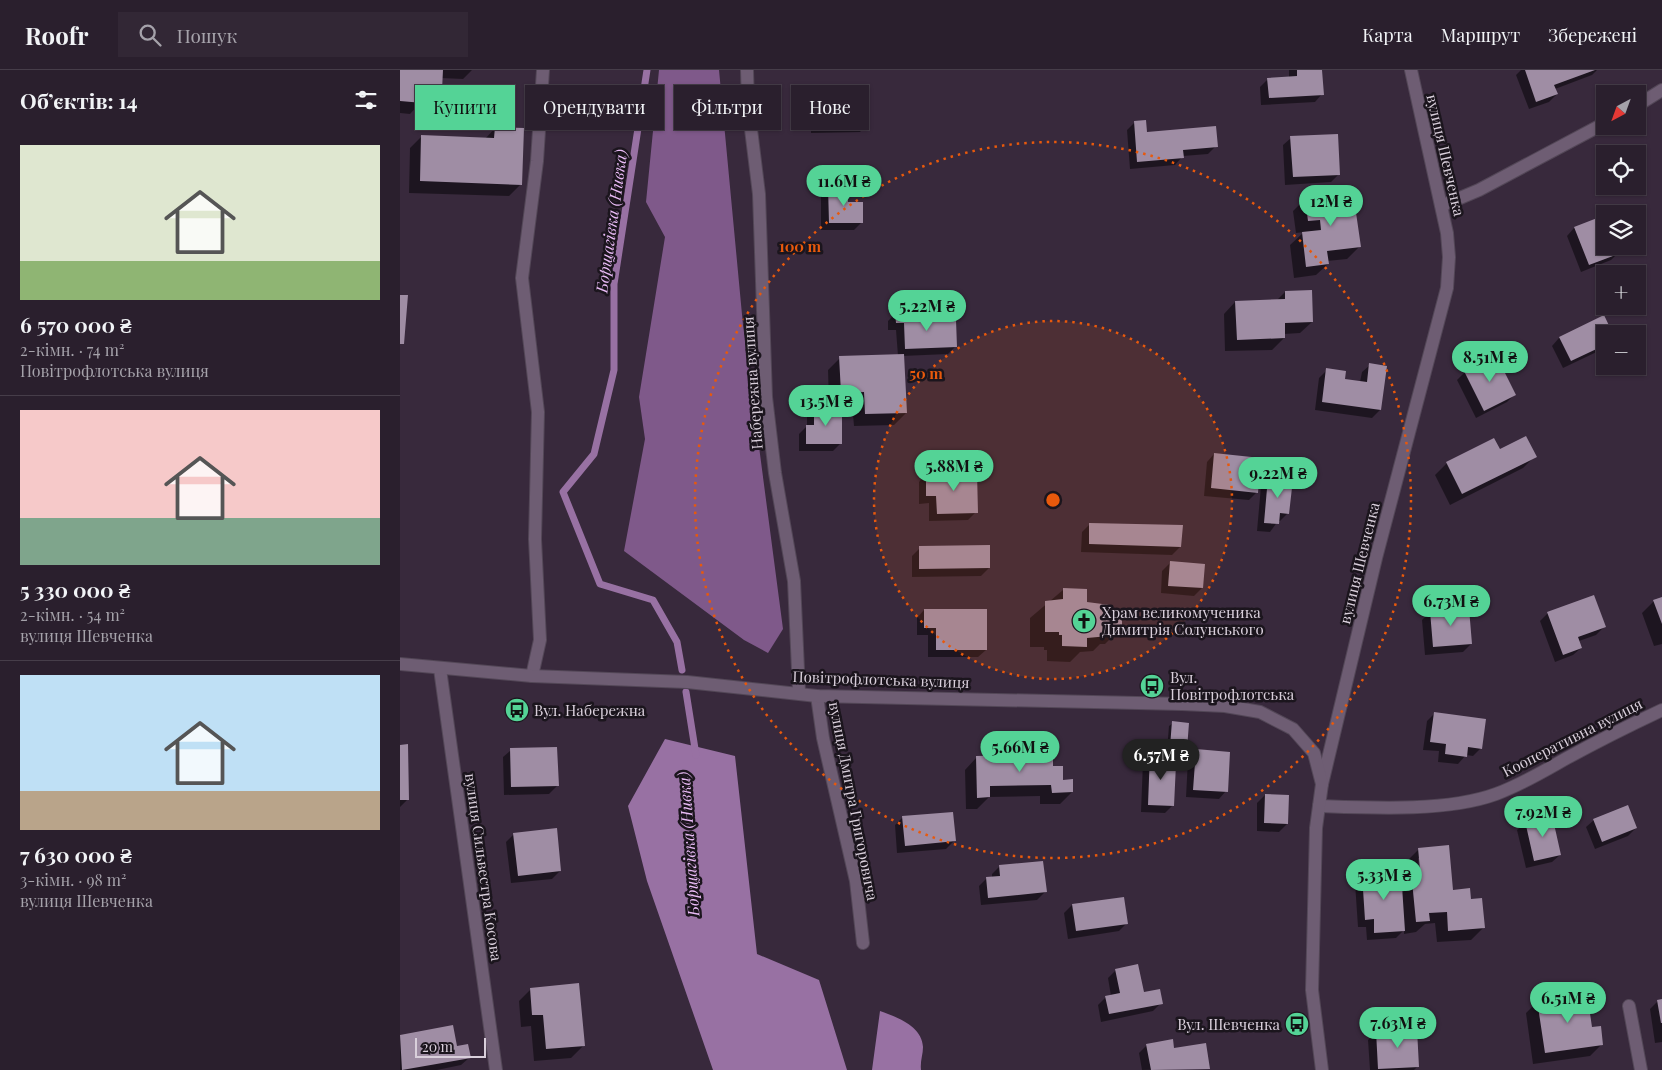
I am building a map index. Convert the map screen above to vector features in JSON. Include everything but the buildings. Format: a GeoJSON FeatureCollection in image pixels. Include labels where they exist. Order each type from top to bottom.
{"type":"FeatureCollection","features":[{"type":"Feature","properties":{"kind":"street"},"geometry":{"type":"LineString","coordinates":[[532,676],[540,640],[536,539],[538,412],[522,278],[537,160],[543,70]]}},
{"type":"Feature","properties":{"kind":"street","name":"Набережна вулиця"},"geometry":{"type":"LineString","coordinates":[[747,70],[748,105],[759,194],[766,397],[775,473],[794,582],[799,692]]}},
{"type":"Feature","properties":{"kind":"street","name":"вулиця Шевченка"},"geometry":{"type":"LineString","coordinates":[[1322,1070],[1312,990],[1316,828],[1322,784],[1376,558],[1447,288],[1448,241],[1411,70]]}},
{"type":"Feature","properties":{"kind":"street"},"geometry":{"type":"LineString","coordinates":[[1646,100],[1662,90]]}},
{"type":"Feature","properties":{"kind":"street"},"geometry":{"type":"LineString","coordinates":[[1441,206],[1479,190],[1596,128]]}},
{"type":"Feature","properties":{"kind":"street","name":"Повітрофлотська вулиця"},"geometry":{"type":"LineString","coordinates":[[400,664],[532,676],[687,682],[799,692],[817,696],[1182,704],[1234,707],[1260,712],[1293,729],[1314,753],[1322,784]]}},
{"type":"Feature","properties":{"kind":"street","name":"вулиця Сильвестра Косова"},"geometry":{"type":"LineString","coordinates":[[440,669],[496,1070]]}},
{"type":"Feature","properties":{"kind":"street","name":"вулиця Дмитра Григоровича"},"geometry":{"type":"LineString","coordinates":[[817,696],[823,738],[856,881],[863,943]]}},
{"type":"Feature","properties":{"kind":"street","name":"Кооперативна вулиця"},"geometry":{"type":"LineString","coordinates":[[1319,806],[1365,808],[1437,804],[1490,796],[1526,781],[1662,710]]}},
{"type":"Feature","properties":{"kind":"street"},"geometry":{"type":"LineString","coordinates":[[1628,1006],[1641,1070]]}},
{"type":"Feature","properties":{"kind":"shaded area"},"geometry":{"type":"Polygon","coordinates":[[[659,70],[719,70],[720,85],[674,85],[674,130],[725,130],[743,325],[783,629],[768,653],[744,640],[624,551],[645,439],[639,397],[665,237],[646,202],[653,130],[664,130],[664,85],[658,85],[659,70]]]}},
{"type":"Feature","properties":{"kind":"water"},"geometry":{"type":"Polygon","coordinates":[[[665,739],[735,756],[757,954],[819,980],[847,1070],[713,1070],[647,881],[628,806],[665,739]]]}},
{"type":"Feature","properties":{"kind":"water"},"geometry":{"type":"Polygon","coordinates":[[[880,1011],[908,1023],[918,1033],[923,1047],[921,1070],[872,1070],[880,1011]]]}},
{"type":"Feature","properties":{"kind":"waterway","name":"Борщагівка (Нивка)"},"geometry":{"type":"LineString","coordinates":[[647,70],[614,284],[614,370],[594,454],[563,492],[600,584],[653,600],[677,642],[682,670]]}},
{"type":"Feature","properties":{"kind":"waterway","name":"Борщагівка (Нивка)"},"geometry":{"type":"LineString","coordinates":[[686,692],[696,755]]}},
{"type":"Feature","properties":{"kind":"place","name":"Храм великомученика Димитрія Солунського"},"geometry":{"type":"Point","coordinates":[1084,621]}},
{"type":"Feature","properties":{"kind":"place","name":"Вул. Повітрофлотська"},"geometry":{"type":"Point","coordinates":[1152,686]}},
{"type":"Feature","properties":{"kind":"place","name":"Вул. Набережна"},"geometry":{"type":"Point","coordinates":[517,710]}},
{"type":"Feature","properties":{"kind":"place","name":"Вул. Шевченка"},"geometry":{"type":"Point","coordinates":[1297,1024]}}]}
